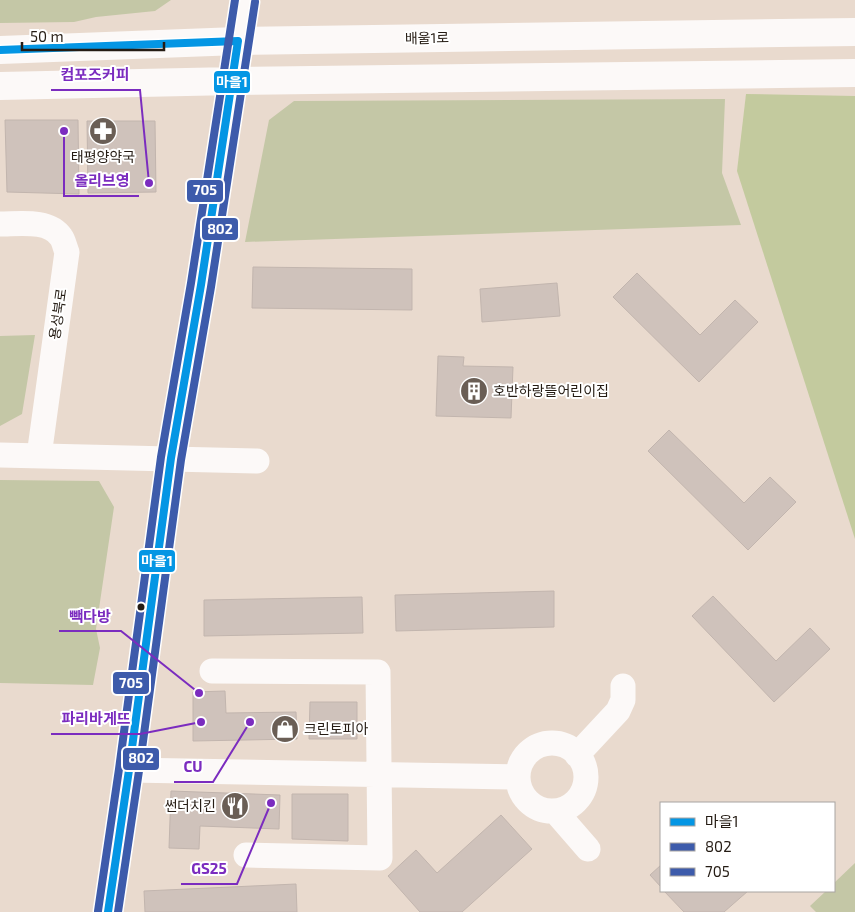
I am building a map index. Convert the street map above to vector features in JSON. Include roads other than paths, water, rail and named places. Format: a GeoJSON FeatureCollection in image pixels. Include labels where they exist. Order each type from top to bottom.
{"type":"FeatureCollection","features":[{"type":"Feature","properties":{"kind":"main road"},"geometry":{"type":"LineString","coordinates":[[108,912],[171,458],[233,81],[244,0]]}},
{"type":"Feature","properties":{"kind":"main road","name":"배울1로"},"geometry":{"type":"LineString","coordinates":[[0,50],[238,41],[855,32]]}},
{"type":"Feature","properties":{"kind":"main road"},"geometry":{"type":"LineString","coordinates":[[0,86],[855,73]]}},
{"type":"Feature","properties":{"kind":"street","name":"용성북로"},"geometry":{"type":"LineString","coordinates":[[0,224],[33,224],[50,228],[61,237],[67,252],[39,456]]}},
{"type":"Feature","properties":{"kind":"street"},"geometry":{"type":"LineString","coordinates":[[0,455],[257,461]]}},
{"type":"Feature","properties":{"kind":"street"},"geometry":{"type":"LineString","coordinates":[[212,671],[378,672],[380,858],[246,855]]}},
{"type":"Feature","properties":{"kind":"street"},"geometry":{"type":"LineString","coordinates":[[577,755],[618,711],[623,700],[623,686]]}},
{"type":"Feature","properties":{"kind":"street"},"geometry":{"type":"LineString","coordinates":[[554,743],[565,746],[577,755],[585,770],[586,781],[582,792],[575,802],[566,808],[555,811],[533,806],[519,788],[517,777],[519,766],[525,756],[543,744],[554,743]]}},
{"type":"Feature","properties":{"kind":"street"},"geometry":{"type":"LineString","coordinates":[[129,770],[517,777]]}},
{"type":"Feature","properties":{"kind":"street"},"geometry":{"type":"LineString","coordinates":[[555,811],[588,849]]}},
{"type":"Feature","properties":{"kind":"place","name":"올리브영"},"geometry":{"type":"Point","coordinates":[64,131]}},
{"type":"Feature","properties":{"kind":"place","name":"태평양약국"},"geometry":{"type":"Point","coordinates":[103,131]}},
{"type":"Feature","properties":{"kind":"place","name":"컴포즈커피"},"geometry":{"type":"Point","coordinates":[149,183]}},
{"type":"Feature","properties":{"kind":"place","name":"호반하랑뜰어린이집"},"geometry":{"type":"Point","coordinates":[474,391]}},
{"type":"Feature","properties":{"kind":"place","name":"빽다방"},"geometry":{"type":"Point","coordinates":[199,693]}},
{"type":"Feature","properties":{"kind":"place","name":"파리바게뜨"},"geometry":{"type":"Point","coordinates":[201,722]}},
{"type":"Feature","properties":{"kind":"place","name":"CU"},"geometry":{"type":"Point","coordinates":[250,722]}},
{"type":"Feature","properties":{"kind":"place","name":"크린토피아"},"geometry":{"type":"Point","coordinates":[285,729]}},
{"type":"Feature","properties":{"kind":"place","name":"GS25"},"geometry":{"type":"Point","coordinates":[271,803]}},
{"type":"Feature","properties":{"kind":"place","name":"썬더치킨"},"geometry":{"type":"Point","coordinates":[235,806]}}]}
